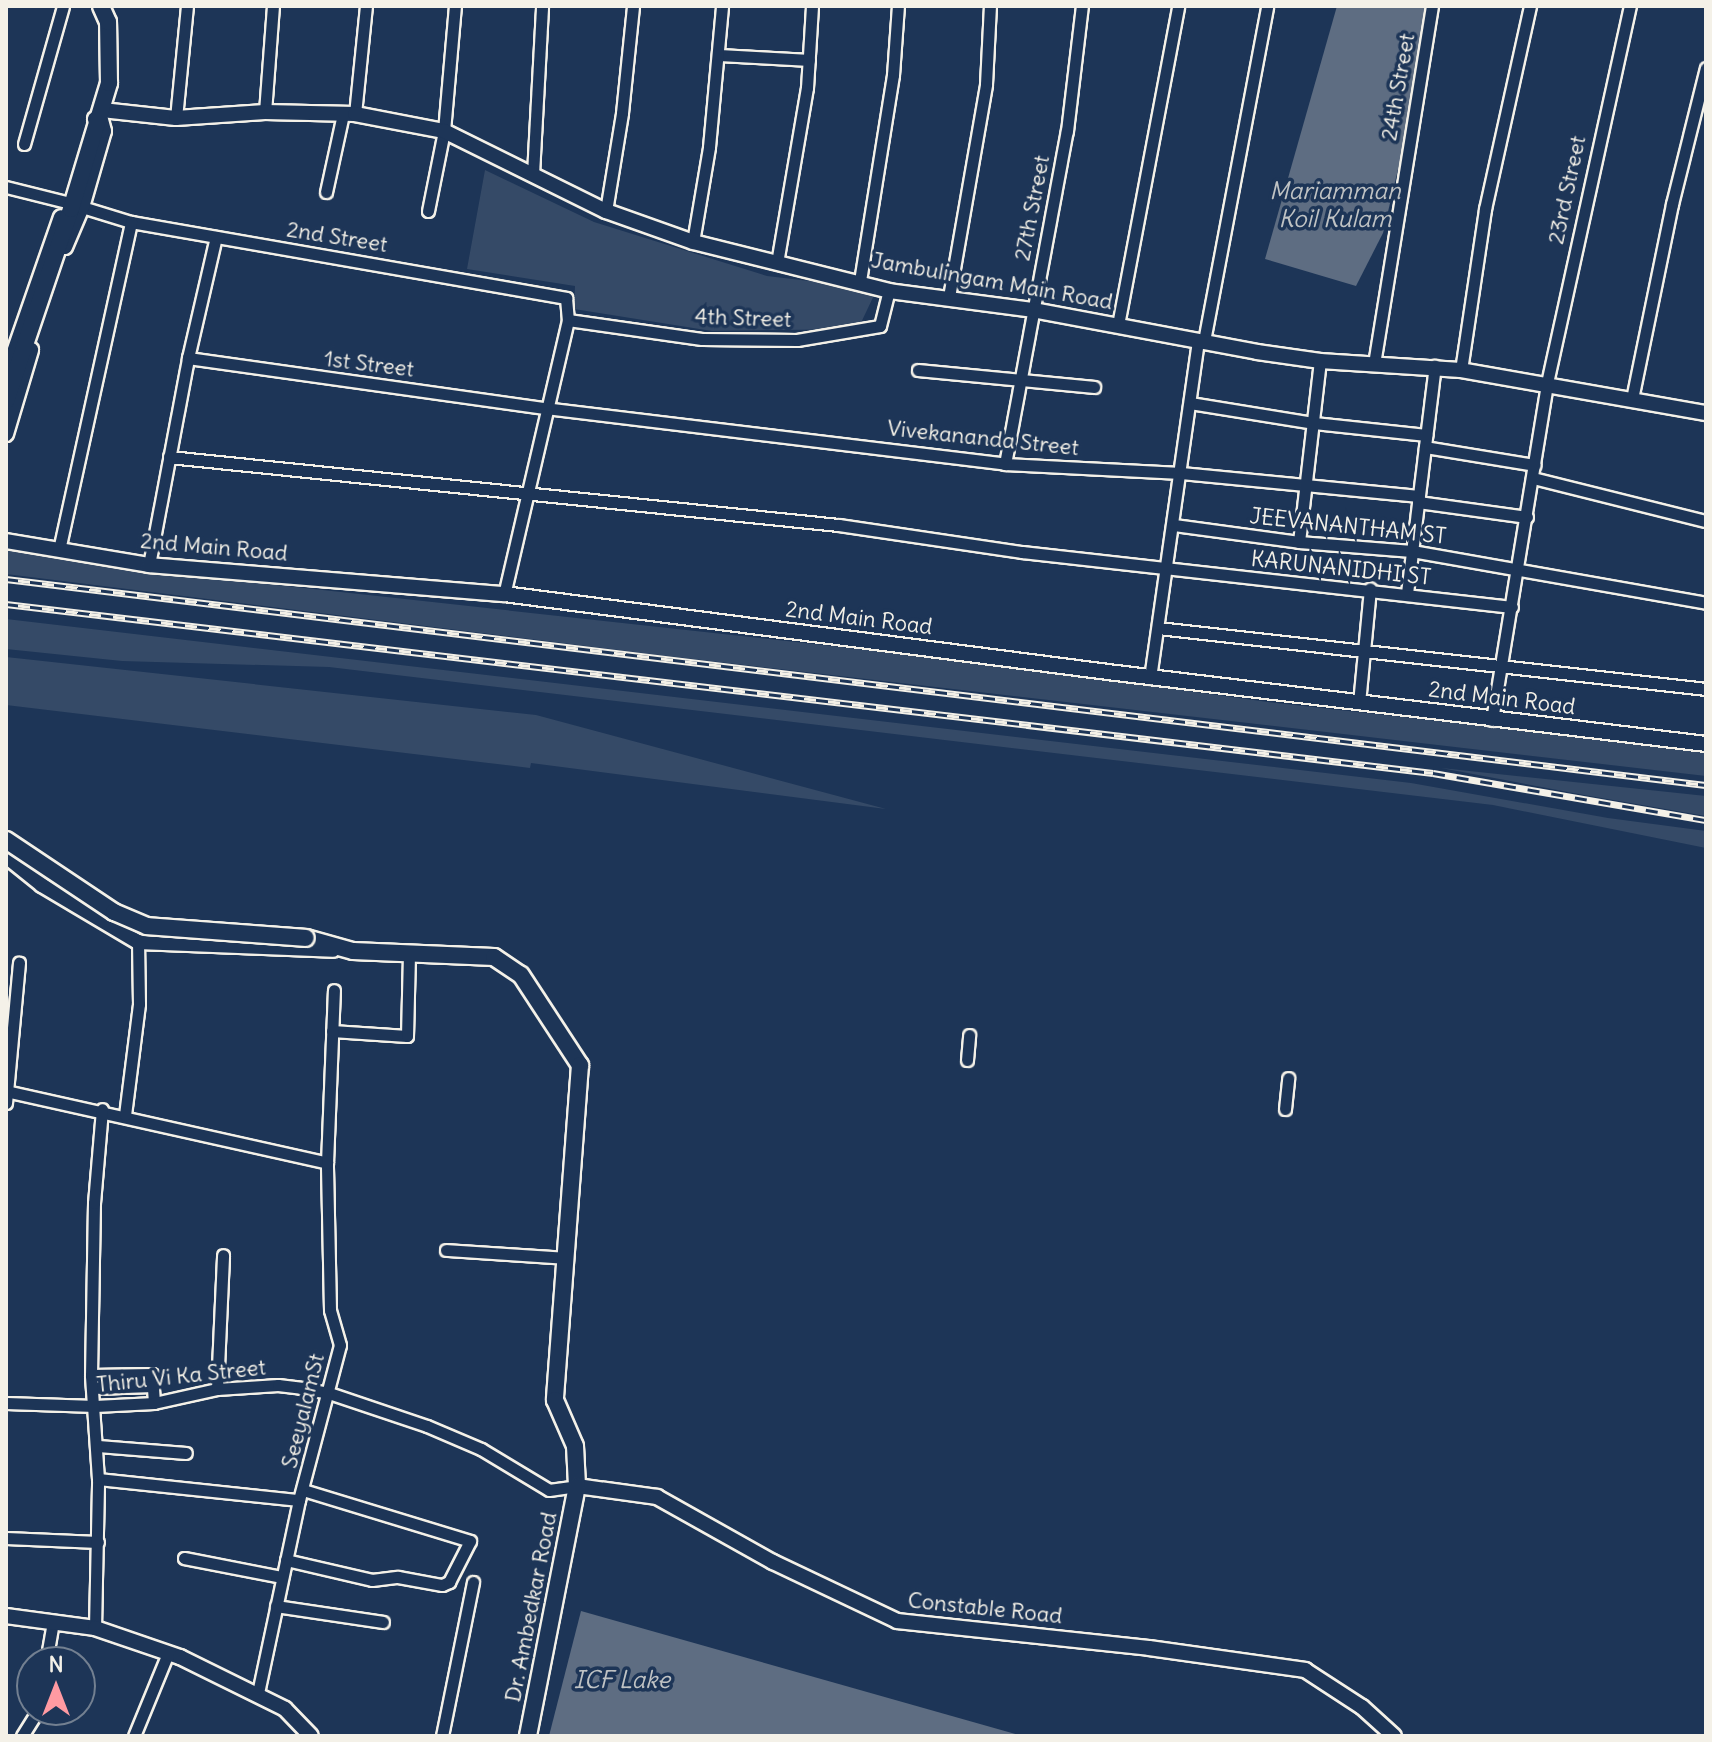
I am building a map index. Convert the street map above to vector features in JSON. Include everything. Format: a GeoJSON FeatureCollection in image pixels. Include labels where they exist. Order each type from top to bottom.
{"type":"FeatureCollection","features":[{"type":"Feature","properties":{"kind":"main road"},"geometry":{"type":"LineString","coordinates":[[6,401],[109,83],[111,54],[108,22],[101,6]]}},
{"type":"Feature","properties":{"kind":"main road","name":"Dr. Ambedkar Road"},"geometry":{"type":"LineString","coordinates":[[6,840],[114,912],[147,926],[306,938],[353,951],[494,957],[521,975],[580,1065],[555,1400],[575,1446],[577,1486],[528,1736]]}},
{"type":"Feature","properties":{"kind":"street"},"geometry":{"type":"LineString","coordinates":[[24,144],[63,6]]}},
{"type":"Feature","properties":{"kind":"street"},"geometry":{"type":"LineString","coordinates":[[176,118],[187,6]]}},
{"type":"Feature","properties":{"kind":"street"},"geometry":{"type":"LineString","coordinates":[[265,112],[273,6]]}},
{"type":"Feature","properties":{"kind":"street"},"geometry":{"type":"LineString","coordinates":[[326,192],[349,114],[366,6]]}},
{"type":"Feature","properties":{"kind":"street"},"geometry":{"type":"LineString","coordinates":[[428,211],[444,131],[455,6]]}},
{"type":"Feature","properties":{"kind":"street"},"geometry":{"type":"LineString","coordinates":[[533,174],[542,6]]}},
{"type":"Feature","properties":{"kind":"street"},"geometry":{"type":"LineString","coordinates":[[606,211],[624,99],[633,6]]}},
{"type":"Feature","properties":{"kind":"street"},"geometry":{"type":"LineString","coordinates":[[693,242],[720,55],[722,6]]}},
{"type":"Feature","properties":{"kind":"street"},"geometry":{"type":"LineString","coordinates":[[777,263],[809,60],[812,6]]}},
{"type":"Feature","properties":{"kind":"street"},"geometry":{"type":"LineString","coordinates":[[860,281],[893,75],[898,6]]}},
{"type":"Feature","properties":{"kind":"street"},"geometry":{"type":"LineString","coordinates":[[949,297],[986,84],[990,6]]}},
{"type":"Feature","properties":{"kind":"street","name":"27th Street"},"geometry":{"type":"LineString","coordinates":[[1005,464],[1067,131],[1082,6]]}},
{"type":"Feature","properties":{"kind":"street"},"geometry":{"type":"LineString","coordinates":[[1118,325],[1178,6]]}},
{"type":"Feature","properties":{"kind":"street"},"geometry":{"type":"LineString","coordinates":[[1150,678],[1190,403],[1267,6]]}},
{"type":"Feature","properties":{"kind":"street","name":"24th Street"},"geometry":{"type":"LineString","coordinates":[[1374,364],[1432,6]]}},
{"type":"Feature","properties":{"kind":"street"},"geometry":{"type":"LineString","coordinates":[[1461,370],[1485,209],[1530,6]]}},
{"type":"Feature","properties":{"kind":"street","name":"23rd Street"},"geometry":{"type":"LineString","coordinates":[[1492,720],[1547,383],[1630,6]]}},
{"type":"Feature","properties":{"kind":"street"},"geometry":{"type":"LineString","coordinates":[[720,55],[809,60]]}},
{"type":"Feature","properties":{"kind":"street"},"geometry":{"type":"LineString","coordinates":[[1632,399],[1672,204],[1706,68]]}},
{"type":"Feature","properties":{"kind":"street","name":"Jambulingam Main Road"},"geometry":{"type":"LineString","coordinates":[[100,117],[176,118],[265,112],[349,114],[444,131],[606,211],[693,242],[860,281],[889,291],[1033,310],[1320,361],[1435,366],[1706,413]]}},
{"type":"Feature","properties":{"kind":"street"},"geometry":{"type":"LineString","coordinates":[[6,375],[90,123],[100,117],[104,131],[82,207],[53,276],[7,428]]}},
{"type":"Feature","properties":{"kind":"street"},"geometry":{"type":"LineString","coordinates":[[6,187],[66,202]]}},
{"type":"Feature","properties":{"kind":"street","name":"2nd Street"},"geometry":{"type":"LineString","coordinates":[[82,207],[131,222],[566,298],[568,320]]}},
{"type":"Feature","properties":{"kind":"street"},"geometry":{"type":"LineString","coordinates":[[59,550],[131,222]]}},
{"type":"Feature","properties":{"kind":"street"},"geometry":{"type":"LineString","coordinates":[[149,565],[188,358],[216,237]]}},
{"type":"Feature","properties":{"kind":"street","name":"4th Street"},"geometry":{"type":"LineString","coordinates":[[568,320],[702,339],[797,340],[880,326],[889,291]]}},
{"type":"Feature","properties":{"kind":"street"},"geometry":{"type":"LineString","coordinates":[[504,594],[525,492],[568,320]]}},
{"type":"Feature","properties":{"kind":"street","name":"1st Street"},"geometry":{"type":"LineString","coordinates":[[188,358],[545,408]]}},
{"type":"Feature","properties":{"kind":"street"},"geometry":{"type":"LineString","coordinates":[[1299,542],[1320,361]]}},
{"type":"Feature","properties":{"kind":"street"},"geometry":{"type":"LineString","coordinates":[[1407,593],[1435,366]]}},
{"type":"Feature","properties":{"kind":"street"},"geometry":{"type":"LineString","coordinates":[[918,370],[1021,377],[1094,387]]}},
{"type":"Feature","properties":{"kind":"street"},"geometry":{"type":"LineString","coordinates":[[1190,403],[1426,441],[1535,465]]}},
{"type":"Feature","properties":{"kind":"street","name":"Vivekananda Street"},"geometry":{"type":"LineString","coordinates":[[545,408],[1005,464],[1181,473],[1418,499],[1527,517]]}},
{"type":"Feature","properties":{"kind":"street","name":"KARUNANIDHI ST"},"geometry":{"type":"LineString","coordinates":[[169,457],[839,525],[1022,552],[1512,607]]}},
{"type":"Feature","properties":{"kind":"street"},"geometry":{"type":"LineString","coordinates":[[1533,478],[1706,521]]}},
{"type":"Feature","properties":{"kind":"street","name":"JEEVANANTHAM ST"},"geometry":{"type":"LineString","coordinates":[[1174,525],[1299,542],[1412,551],[1518,567],[1706,603]]}},
{"type":"Feature","properties":{"kind":"street","name":"2nd Main Road"},"geometry":{"type":"LineString","coordinates":[[6,541],[149,565],[504,594],[1150,678],[1706,744]]}},
{"type":"Feature","properties":{"kind":"street"},"geometry":{"type":"LineString","coordinates":[[1359,703],[1367,649],[1370,589]]}},
{"type":"Feature","properties":{"kind":"street"},"geometry":{"type":"LineString","coordinates":[[1158,628],[1706,689]]}},
{"type":"Feature","properties":{"kind":"street"},"geometry":{"type":"LineString","coordinates":[[6,831],[15,837],[19,852],[11,860],[42,885],[138,942],[353,951]]}},
{"type":"Feature","properties":{"kind":"street"},"geometry":{"type":"LineString","coordinates":[[125,1115],[139,1004],[138,942]]}},
{"type":"Feature","properties":{"kind":"street"},"geometry":{"type":"LineString","coordinates":[[332,1031],[407,1036],[409,953]]}},
{"type":"Feature","properties":{"kind":"street"},"geometry":{"type":"LineString","coordinates":[[19,963],[7,1095],[102,1109],[327,1163]]}},
{"type":"Feature","properties":{"kind":"street","name":"SeeyalamSt"},"geometry":{"type":"LineString","coordinates":[[258,1693],[301,1495],[340,1345],[330,1310],[327,1163],[334,990]]}},
{"type":"Feature","properties":{"kind":"street"},"geometry":{"type":"LineString","coordinates":[[967,1060],[969,1035]]}},
{"type":"Feature","properties":{"kind":"street"},"geometry":{"type":"LineString","coordinates":[[1285,1109],[1288,1078]]}},
{"type":"Feature","properties":{"kind":"street"},"geometry":{"type":"LineString","coordinates":[[95,1628],[98,1446],[92,1382],[94,1203],[102,1109]]}},
{"type":"Feature","properties":{"kind":"street"},"geometry":{"type":"LineString","coordinates":[[446,1250],[566,1258]]}},
{"type":"Feature","properties":{"kind":"street"},"geometry":{"type":"LineString","coordinates":[[217,1389],[223,1255]]}},
{"type":"Feature","properties":{"kind":"street"},"geometry":{"type":"LineString","coordinates":[[92,1382],[152,1374],[154,1403]]}},
{"type":"Feature","properties":{"kind":"street","name":"Thiru Vi Ka Street"},"geometry":{"type":"LineString","coordinates":[[6,1403],[95,1406],[154,1403],[217,1389],[278,1385],[329,1393],[481,1449],[549,1490],[577,1486]]}},
{"type":"Feature","properties":{"kind":"street"},"geometry":{"type":"LineString","coordinates":[[98,1446],[186,1453]]}},
{"type":"Feature","properties":{"kind":"street"},"geometry":{"type":"LineString","coordinates":[[98,1479],[301,1495],[470,1541],[449,1582],[442,1585],[398,1577],[372,1580],[286,1560]]}},
{"type":"Feature","properties":{"kind":"street","name":"Constable Road"},"geometry":{"type":"LineString","coordinates":[[577,1486],[657,1497],[773,1562],[897,1621],[1149,1648],[1305,1670],[1362,1707],[1394,1736]]}},
{"type":"Feature","properties":{"kind":"street"},"geometry":{"type":"LineString","coordinates":[[6,1538],[98,1542]]}},
{"type":"Feature","properties":{"kind":"street"},"geometry":{"type":"LineString","coordinates":[[184,1558],[282,1577]]}},
{"type":"Feature","properties":{"kind":"street"},"geometry":{"type":"LineString","coordinates":[[442,1736],[473,1582]]}},
{"type":"Feature","properties":{"kind":"street"},"geometry":{"type":"LineString","coordinates":[[276,1606],[383,1622]]}},
{"type":"Feature","properties":{"kind":"street"},"geometry":{"type":"LineString","coordinates":[[6,1616],[95,1628],[168,1653],[258,1693],[285,1709],[311,1736]]}},
{"type":"Feature","properties":{"kind":"street"},"geometry":{"type":"LineString","coordinates":[[49,1646],[53,1622]]}},
{"type":"Feature","properties":{"kind":"street"},"geometry":{"type":"LineString","coordinates":[[134,1736],[168,1653]]}},
{"type":"Feature","properties":{"kind":"shaded area"},"geometry":{"type":"Polygon","coordinates":[[[485,170],[594,222],[767,276],[877,289],[858,329],[712,331],[574,309],[575,286],[467,269],[485,170]]]}},
{"type":"Feature","properties":{"kind":"shaded area"},"geometry":{"type":"Polygon","coordinates":[[[6,547],[150,571],[995,664],[1268,702],[1706,751],[1706,776],[659,655],[6,574],[6,547]]]}},
{"type":"Feature","properties":{"kind":"shaded area"},"geometry":{"type":"Polygon","coordinates":[[[6,619],[1411,783],[1608,818],[1706,831],[1706,848],[1493,805],[329,667],[122,661],[6,649],[6,619]]]}},
{"type":"Feature","properties":{"kind":"shaded area"},"geometry":{"type":"Polygon","coordinates":[[[6,657],[536,715],[886,809],[531,763],[530,768],[6,705],[6,657]]]}},
{"type":"Feature","properties":{"kind":"shaded area"},"geometry":{"type":"Polygon","coordinates":[[[1441,768],[1706,796],[1706,816],[1584,795],[1441,768]]]}},
{"type":"Feature","properties":{"kind":"water","name":"Mariamman Koil Kulam"},"geometry":{"type":"Polygon","coordinates":[[[1337,6],[1428,6],[1415,97],[1383,233],[1356,286],[1265,259],[1337,6]]]}},
{"type":"Feature","properties":{"kind":"water","name":"ICF Lake"},"geometry":{"type":"Polygon","coordinates":[[[581,1611],[1022,1736],[549,1736],[581,1611]]]}},
{"type":"Feature","properties":{"kind":"railway"},"geometry":{"type":"LineString","coordinates":[[6,579],[1706,785]]}},
{"type":"Feature","properties":{"kind":"railway"},"geometry":{"type":"LineString","coordinates":[[6,604],[1433,773],[1706,820]]}}]}
